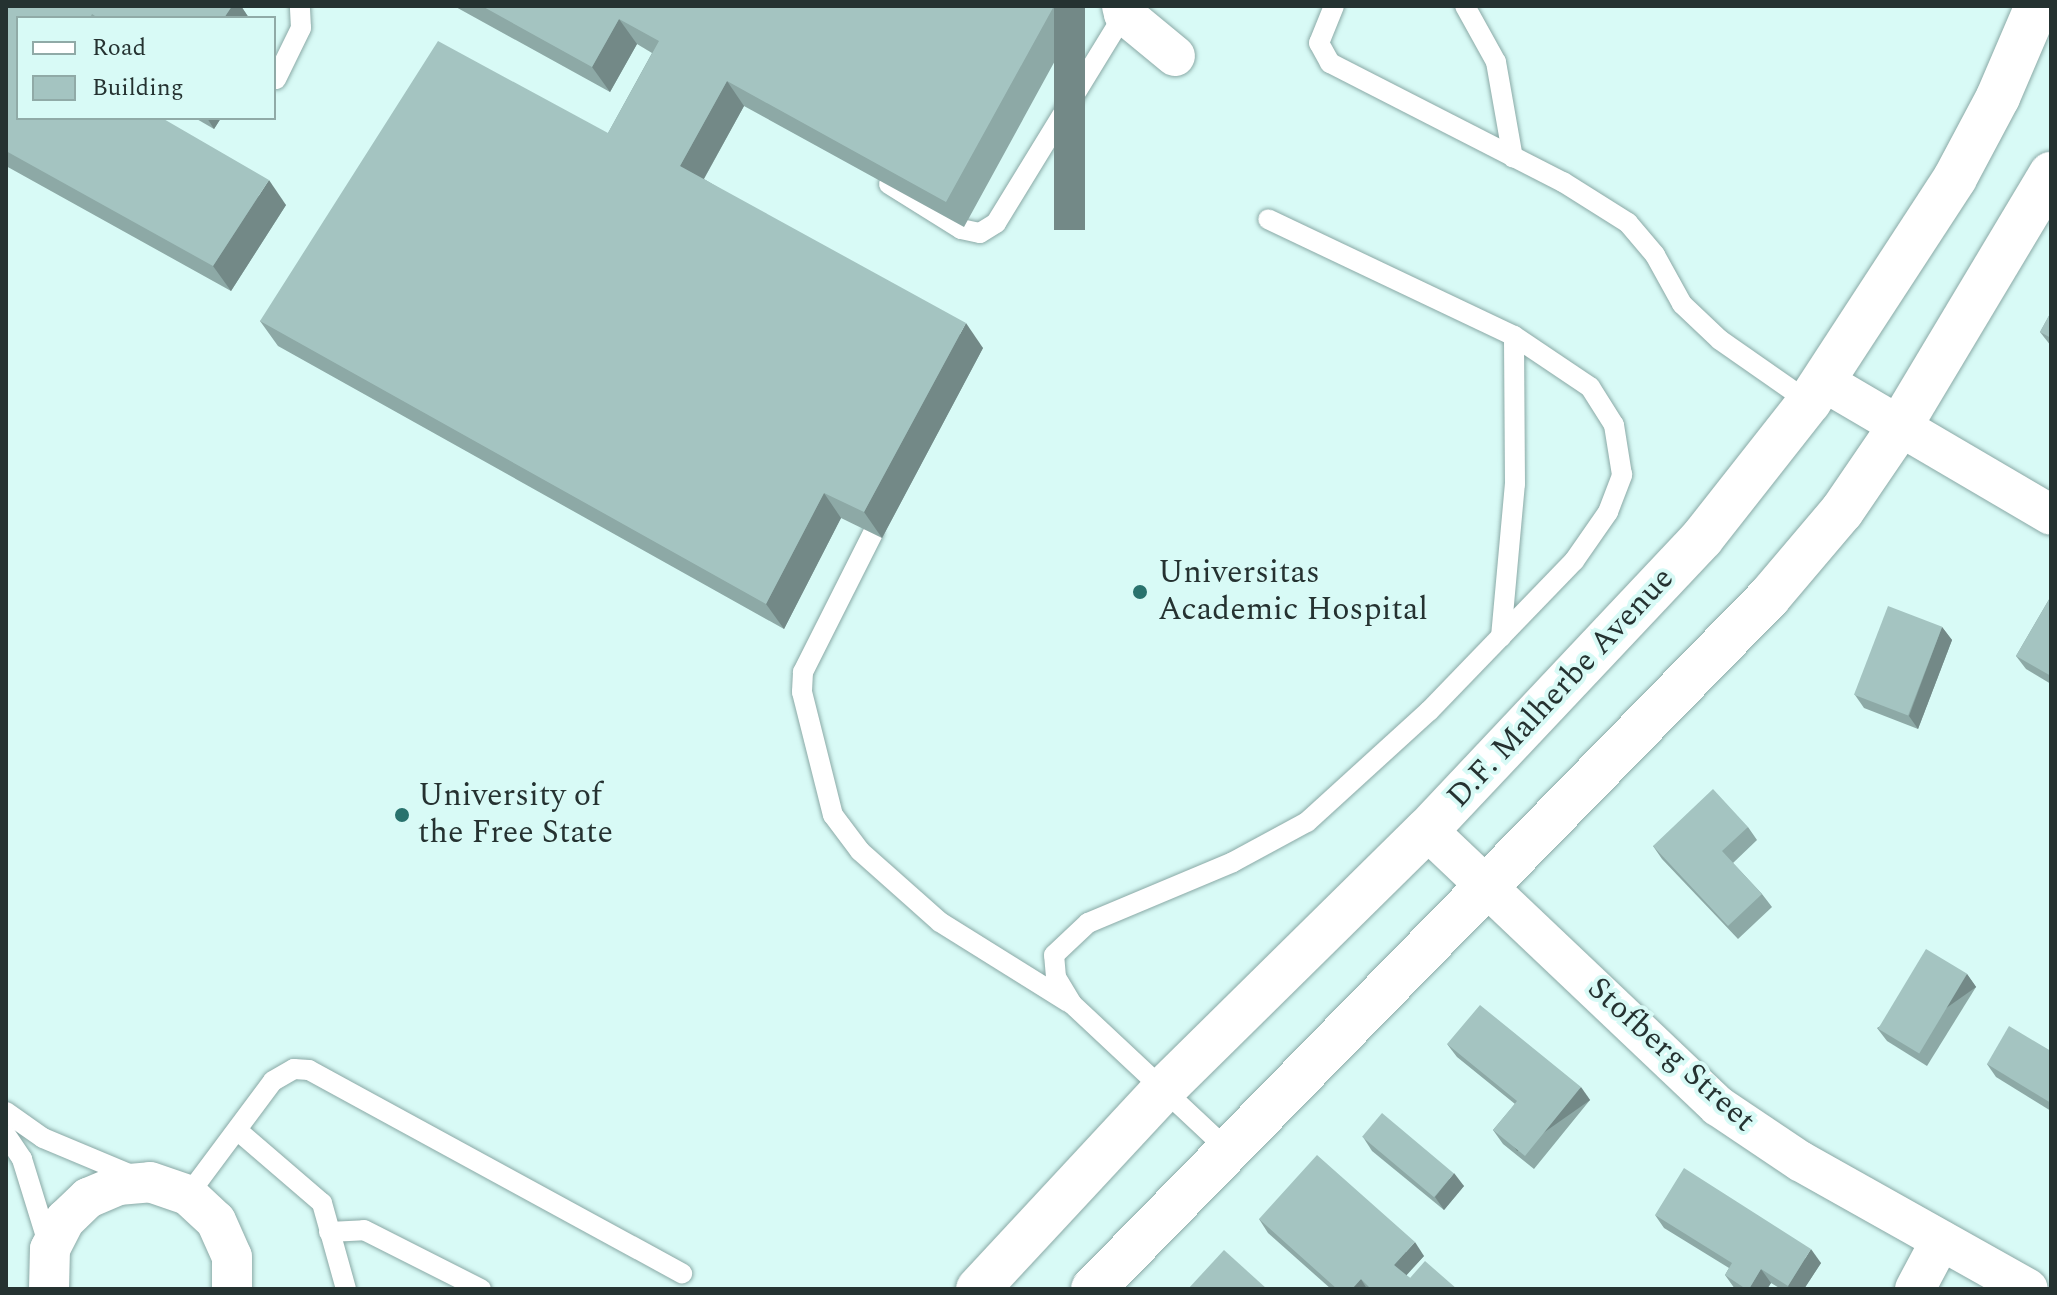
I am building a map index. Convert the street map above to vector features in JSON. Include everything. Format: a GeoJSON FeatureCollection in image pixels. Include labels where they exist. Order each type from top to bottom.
{"type":"FeatureCollection","features":[{"type":"Feature","properties":{"kind":"street","name":"D.F. Malherbe Avenue"},"geometry":{"type":"LineString","coordinates":[[978,1289],[1164,1089],[1427,830],[1702,538],[1816,392],[1955,178],[1998,97],[2037,6]]}},
{"type":"Feature","properties":{"kind":"street"},"geometry":{"type":"LineString","coordinates":[[1123,10],[1175,56]]}},
{"type":"Feature","properties":{"kind":"street"},"geometry":{"type":"LineString","coordinates":[[1093,1289],[1769,597],[1842,511],[1900,426],[2051,174]]}},
{"type":"Feature","properties":{"kind":"street"},"geometry":{"type":"LineString","coordinates":[[1816,392],[1900,426],[2051,515]]}},
{"type":"Feature","properties":{"kind":"street","name":"Stofberg Street"},"geometry":{"type":"LineString","coordinates":[[1427,830],[1489,884],[1718,1106],[1800,1161],[2028,1289]]}},
{"type":"Feature","properties":{"kind":"street"},"geometry":{"type":"LineString","coordinates":[[49,1289],[50,1249],[65,1220],[88,1198],[118,1185],[150,1182],[188,1195],[216,1221],[232,1257],[232,1289]]}},
{"type":"Feature","properties":{"kind":"street"},"geometry":{"type":"LineString","coordinates":[[1915,1289],[1941,1240]]}},
{"type":"Feature","properties":{"kind":"lane"},"geometry":{"type":"LineString","coordinates":[[276,79],[301,28],[300,6]]}},
{"type":"Feature","properties":{"kind":"lane"},"geometry":{"type":"LineString","coordinates":[[1334,6],[1319,43],[1330,63],[1513,158],[1628,223],[1655,255],[1682,304],[1720,340],[1816,392]]}},
{"type":"Feature","properties":{"kind":"lane"},"geometry":{"type":"LineString","coordinates":[[1465,6],[1496,62],[1513,158]]}},
{"type":"Feature","properties":{"kind":"lane"},"geometry":{"type":"LineString","coordinates":[[869,173],[961,229],[980,233],[996,223],[1123,10]]}},
{"type":"Feature","properties":{"kind":"lane"},"geometry":{"type":"LineString","coordinates":[[1072,1004],[1056,977],[1054,955],[1065,941],[1088,923],[1233,862],[1307,822],[1501,637],[1574,561],[1608,512],[1622,475],[1614,425],[1590,387],[1514,336],[1268,219]]}},
{"type":"Feature","properties":{"kind":"lane"},"geometry":{"type":"LineString","coordinates":[[1501,637],[1515,484],[1514,336]]}},
{"type":"Feature","properties":{"kind":"lane"},"geometry":{"type":"LineString","coordinates":[[873,533],[803,672],[802,692],[833,815],[860,851],[940,922],[1072,1004],[1228,1150]]}},
{"type":"Feature","properties":{"kind":"lane"},"geometry":{"type":"LineString","coordinates":[[188,1195],[273,1081],[294,1069],[309,1070],[682,1273]]}},
{"type":"Feature","properties":{"kind":"lane"},"geometry":{"type":"LineString","coordinates":[[6,1112],[43,1138],[150,1182]]}},
{"type":"Feature","properties":{"kind":"lane"},"geometry":{"type":"LineString","coordinates":[[237,1130],[322,1203],[346,1289]]}},
{"type":"Feature","properties":{"kind":"lane"},"geometry":{"type":"LineString","coordinates":[[6,1135],[22,1159],[50,1249]]}},
{"type":"Feature","properties":{"kind":"lane"},"geometry":{"type":"LineString","coordinates":[[329,1232],[364,1230],[481,1289]]}},
{"type":"Feature","properties":{"kind":"building"},"geometry":{"type":"Polygon","coordinates":[[[6,6],[232,6],[225,16],[16,16],[16,120],[165,120],[269,180],[213,266],[6,151],[6,6]]]}},
{"type":"Feature","properties":{"kind":"building"},"geometry":{"type":"Polygon","coordinates":[[[482,6],[1054,6],[946,202],[727,81],[680,166],[966,323],[864,512],[824,493],[766,604],[260,321],[438,41],[608,133],[659,41],[619,19],[592,67],[482,6]]]}},
{"type":"Feature","properties":{"kind":"building"},"geometry":{"type":"Polygon","coordinates":[[[2051,312],[2051,338],[2040,332],[2051,312]]]}},
{"type":"Feature","properties":{"kind":"building"},"geometry":{"type":"Polygon","coordinates":[[[2051,596],[2051,676],[2016,656],[2051,596]]]}},
{"type":"Feature","properties":{"kind":"building"},"geometry":{"type":"Polygon","coordinates":[[[1888,606],[1942,627],[1908,715],[1854,695],[1888,606]]]}},
{"type":"Feature","properties":{"kind":"building"},"geometry":{"type":"Polygon","coordinates":[[[1713,789],[1748,827],[1722,851],[1762,894],[1728,926],[1653,846],[1713,789]]]}},
{"type":"Feature","properties":{"kind":"building"},"geometry":{"type":"Polygon","coordinates":[[[1926,949],[1967,974],[1919,1053],[1878,1029],[1926,949]]]}},
{"type":"Feature","properties":{"kind":"building"},"geometry":{"type":"Polygon","coordinates":[[[1480,1005],[1581,1087],[1525,1156],[1493,1130],[1517,1101],[1447,1044],[1480,1005]]]}},
{"type":"Feature","properties":{"kind":"building"},"geometry":{"type":"Polygon","coordinates":[[[2009,1026],[2051,1051],[2051,1103],[1987,1064],[2009,1026]]]}},
{"type":"Feature","properties":{"kind":"building"},"geometry":{"type":"Polygon","coordinates":[[[1382,1113],[1454,1173],[1434,1197],[1362,1137],[1382,1113]]]}},
{"type":"Feature","properties":{"kind":"building"},"geometry":{"type":"Polygon","coordinates":[[[1317,1155],[1415,1242],[1394,1265],[1410,1278],[1425,1261],[1457,1289],[1371,1289],[1361,1279],[1352,1289],[1337,1289],[1259,1219],[1317,1155]]]}},
{"type":"Feature","properties":{"kind":"building"},"geometry":{"type":"Polygon","coordinates":[[[1684,1168],[1811,1249],[1788,1286],[1761,1269],[1746,1289],[1725,1275],[1732,1263],[1655,1215],[1684,1168]]]}},
{"type":"Feature","properties":{"kind":"building"},"geometry":{"type":"Polygon","coordinates":[[[1224,1250],[1267,1289],[1188,1289],[1224,1250]]]}},
{"type":"Feature","properties":{"kind":"place","name":"Universitas Academic Hospital"},"geometry":{"type":"Point","coordinates":[1140,592]}},
{"type":"Feature","properties":{"kind":"place","name":"University of the Free State"},"geometry":{"type":"Point","coordinates":[402,815]}}]}
